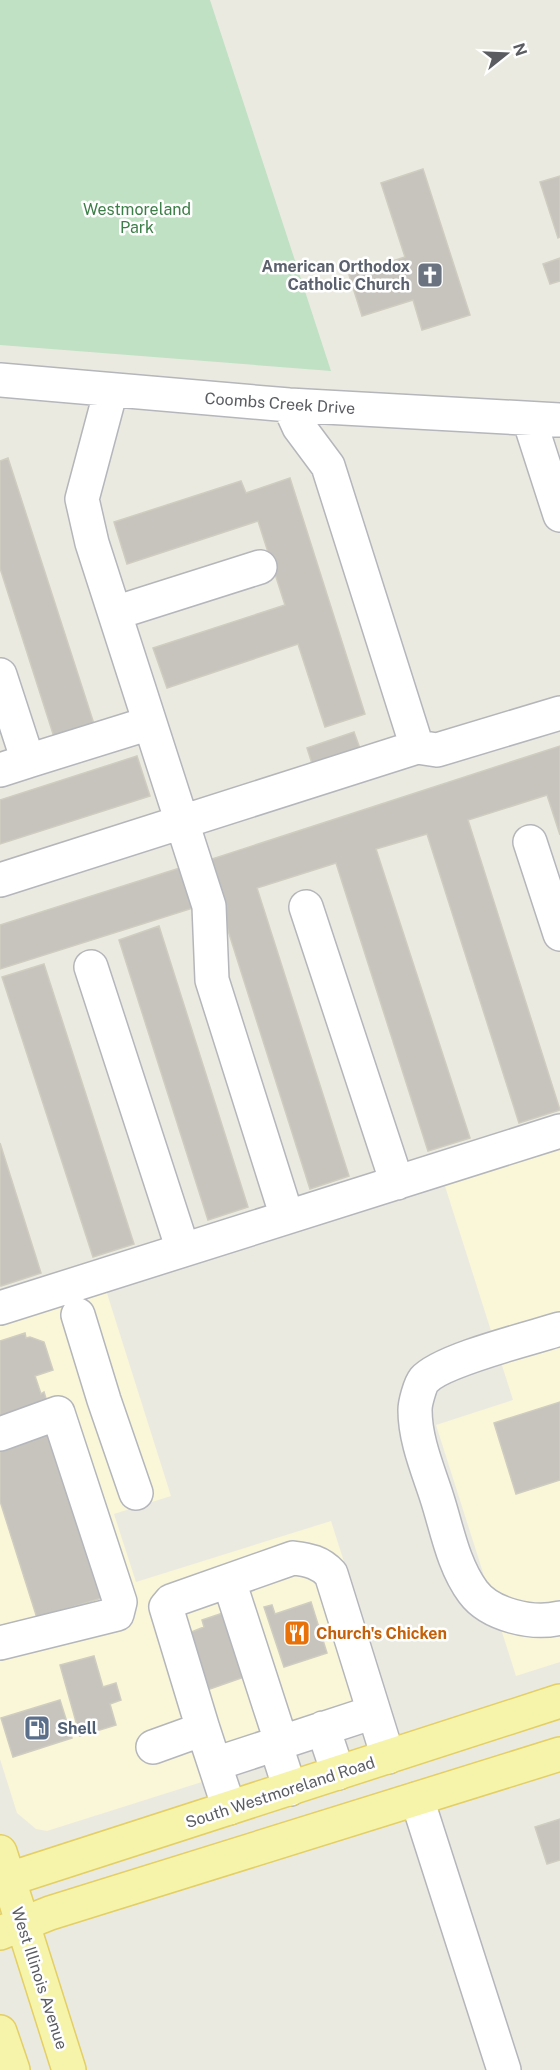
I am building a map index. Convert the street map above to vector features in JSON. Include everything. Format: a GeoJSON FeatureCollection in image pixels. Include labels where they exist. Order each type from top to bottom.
{"type":"FeatureCollection","features":[{"type":"Feature","properties":{"kind":"main road","name":"South Westmoreland Road"},"geometry":{"type":"LineString","coordinates":[[3,1871],[230,1808],[560,1701]]}},
{"type":"Feature","properties":{"kind":"main road"},"geometry":{"type":"LineString","coordinates":[[11,1928],[560,1754]]}},
{"type":"Feature","properties":{"kind":"main road","name":"West Illinois Avenue"},"geometry":{"type":"LineString","coordinates":[[3,1871],[11,1928],[69,2070]]}},
{"type":"Feature","properties":{"kind":"main road"},"geometry":{"type":"LineString","coordinates":[[0,2032],[13,2070]]}},
{"type":"Feature","properties":{"kind":"street","name":"Coombs Creek Drive"},"geometry":{"type":"LineString","coordinates":[[0,380],[289,405],[545,420]]}},
{"type":"Feature","properties":{"kind":"street"},"geometry":{"type":"LineString","coordinates":[[111,390],[82,499],[92,543],[209,906],[212,980],[288,1217]]}},
{"type":"Feature","properties":{"kind":"street"},"geometry":{"type":"LineString","coordinates":[[289,405],[299,427],[328,466],[417,747]]}},
{"type":"Feature","properties":{"kind":"street"},"geometry":{"type":"LineString","coordinates":[[545,420],[560,515]]}},
{"type":"Feature","properties":{"kind":"street"},"geometry":{"type":"LineString","coordinates":[[115,613],[260,567]]}},
{"type":"Feature","properties":{"kind":"street"},"geometry":{"type":"LineString","coordinates":[[0,675],[14,765],[150,723]]}},
{"type":"Feature","properties":{"kind":"street"},"geometry":{"type":"LineString","coordinates":[[0,880],[417,747],[437,750],[560,713]]}},
{"type":"Feature","properties":{"kind":"street"},"geometry":{"type":"LineString","coordinates":[[530,842],[560,934]]}},
{"type":"Feature","properties":{"kind":"street"},"geometry":{"type":"LineString","coordinates":[[306,907],[397,1183]]}},
{"type":"Feature","properties":{"kind":"street"},"geometry":{"type":"LineString","coordinates":[[91,967],[183,1250]]}},
{"type":"Feature","properties":{"kind":"street"},"geometry":{"type":"LineString","coordinates":[[0,1308],[560,1131]]}},
{"type":"Feature","properties":{"kind":"street"},"geometry":{"type":"LineString","coordinates":[[78,1315],[136,1493]]}},
{"type":"Feature","properties":{"kind":"street"},"geometry":{"type":"LineString","coordinates":[[560,1329],[446,1365],[424,1380],[415,1408],[419,1439],[459,1568],[474,1593],[494,1609],[522,1620],[560,1618]]}},
{"type":"Feature","properties":{"kind":"street"},"geometry":{"type":"LineString","coordinates":[[0,1434],[58,1413],[104,1400]]}},
{"type":"Feature","properties":{"kind":"street"},"geometry":{"type":"LineString","coordinates":[[0,1643],[117,1614],[120,1602],[58,1413]]}},
{"type":"Feature","properties":{"kind":"street"},"geometry":{"type":"LineString","coordinates":[[230,1808],[203,1729],[166,1606],[171,1601],[293,1558],[306,1559],[323,1565],[331,1574],[388,1757]]}},
{"type":"Feature","properties":{"kind":"street"},"geometry":{"type":"LineString","coordinates":[[229,1581],[278,1732],[280,1758],[290,1789]]}},
{"type":"Feature","properties":{"kind":"street"},"geometry":{"type":"LineString","coordinates":[[215,1764],[374,1712]]}},
{"type":"Feature","properties":{"kind":"street"},"geometry":{"type":"LineString","coordinates":[[323,1728],[338,1773]]}},
{"type":"Feature","properties":{"kind":"street"},"geometry":{"type":"LineString","coordinates":[[153,1747],[203,1729]]}},
{"type":"Feature","properties":{"kind":"street"},"geometry":{"type":"LineString","coordinates":[[417,1799],[504,2070]]}},
{"type":"Feature","properties":{"kind":"shaded area"},"geometry":{"type":"Polygon","coordinates":[[[560,1146],[560,1662],[516,1676],[436,1425],[513,1400],[444,1183],[560,1146]]]}},
{"type":"Feature","properties":{"kind":"shaded area"},"geometry":{"type":"Polygon","coordinates":[[[106,1290],[171,1496],[114,1514],[136,1582],[331,1521],[395,1721],[47,1831],[36,1829],[17,1813],[0,1759],[0,1324],[106,1290]]]}},
{"type":"Feature","properties":{"kind":"green space","name":"Westmoreland Park"},"geometry":{"type":"Polygon","coordinates":[[[0,0],[210,0],[331,371],[0,345],[0,0]]]}},
{"type":"Feature","properties":{"kind":"building"},"geometry":{"type":"Polygon","coordinates":[[[423,169],[470,315],[422,330],[413,300],[362,316],[349,275],[405,257],[381,183],[423,169]]]}},
{"type":"Feature","properties":{"kind":"building"},"geometry":{"type":"Polygon","coordinates":[[[560,176],[560,237],[558,238],[540,182],[560,176]]]}},
{"type":"Feature","properties":{"kind":"building"},"geometry":{"type":"Polygon","coordinates":[[[560,258],[560,281],[550,284],[543,264],[560,258]]]}},
{"type":"Feature","properties":{"kind":"building"},"geometry":{"type":"Polygon","coordinates":[[[8,458],[95,727],[55,740],[0,568],[0,461],[8,458]]]}},
{"type":"Feature","properties":{"kind":"building"},"geometry":{"type":"Polygon","coordinates":[[[290,478],[365,714],[325,727],[298,644],[167,688],[153,648],[285,605],[258,521],[127,564],[114,522],[241,481],[246,493],[290,478]]]}},
{"type":"Feature","properties":{"kind":"building"},"geometry":{"type":"Polygon","coordinates":[[[354,732],[362,754],[314,770],[307,748],[354,732]]]}},
{"type":"Feature","properties":{"kind":"building"},"geometry":{"type":"Polygon","coordinates":[[[560,746],[560,835],[547,795],[468,820],[560,1110],[519,1123],[427,834],[376,849],[470,1138],[428,1151],[336,863],[257,888],[349,1176],[310,1189],[206,861],[560,746]]]}},
{"type":"Feature","properties":{"kind":"building"},"geometry":{"type":"Polygon","coordinates":[[[137,756],[150,796],[0,844],[0,800],[137,756]]]}},
{"type":"Feature","properties":{"kind":"building"},"geometry":{"type":"Polygon","coordinates":[[[183,867],[196,907],[0,969],[0,925],[183,867]]]}},
{"type":"Feature","properties":{"kind":"building"},"geometry":{"type":"Polygon","coordinates":[[[159,926],[248,1207],[208,1220],[119,940],[159,926]]]}},
{"type":"Feature","properties":{"kind":"building"},"geometry":{"type":"Polygon","coordinates":[[[44,964],[134,1244],[93,1257],[2,977],[44,964]]]}},
{"type":"Feature","properties":{"kind":"building"},"geometry":{"type":"Polygon","coordinates":[[[0,1143],[41,1273],[1,1286],[0,1284],[0,1143]]]}},
{"type":"Feature","properties":{"kind":"building"},"geometry":{"type":"Polygon","coordinates":[[[25,1333],[26,1338],[30,1337],[44,1342],[53,1370],[35,1376],[41,1394],[44,1392],[48,1405],[0,1421],[0,1341],[25,1333]]]}},
{"type":"Feature","properties":{"kind":"building"},"geometry":{"type":"Polygon","coordinates":[[[560,1402],[560,1480],[516,1494],[494,1423],[560,1402]]]}},
{"type":"Feature","properties":{"kind":"building"},"geometry":{"type":"Polygon","coordinates":[[[52,1430],[105,1597],[37,1618],[0,1501],[0,1447],[52,1430]]]}},
{"type":"Feature","properties":{"kind":"building","name":"Church's Chicken"},"geometry":{"type":"Polygon","coordinates":[[[311,1602],[327,1653],[284,1667],[264,1607],[272,1605],[275,1614],[311,1602]]]}},
{"type":"Feature","properties":{"kind":"building"},"geometry":{"type":"Polygon","coordinates":[[[223,1613],[244,1677],[207,1690],[189,1633],[204,1627],[202,1620],[223,1613]]]}},
{"type":"Feature","properties":{"kind":"building"},"geometry":{"type":"Polygon","coordinates":[[[94,1656],[103,1687],[116,1683],[121,1700],[110,1704],[116,1725],[80,1736],[60,1665],[94,1656]]]}},
{"type":"Feature","properties":{"kind":"building","name":"Shell"},"geometry":{"type":"Polygon","coordinates":[[[60,1700],[72,1738],[13,1757],[1,1718],[60,1700]]]}},
{"type":"Feature","properties":{"kind":"building"},"geometry":{"type":"Polygon","coordinates":[[[560,1819],[560,1860],[547,1864],[535,1827],[560,1819]]]}},
{"type":"Feature","properties":{"kind":"place","name":"American Orthodox Catholic Church"},"geometry":{"type":"Point","coordinates":[430,275]}},
{"type":"Feature","properties":{"kind":"place","name":"Church's Chicken"},"geometry":{"type":"Point","coordinates":[297,1633]}},
{"type":"Feature","properties":{"kind":"place","name":"Shell"},"geometry":{"type":"Point","coordinates":[37,1728]}}]}
